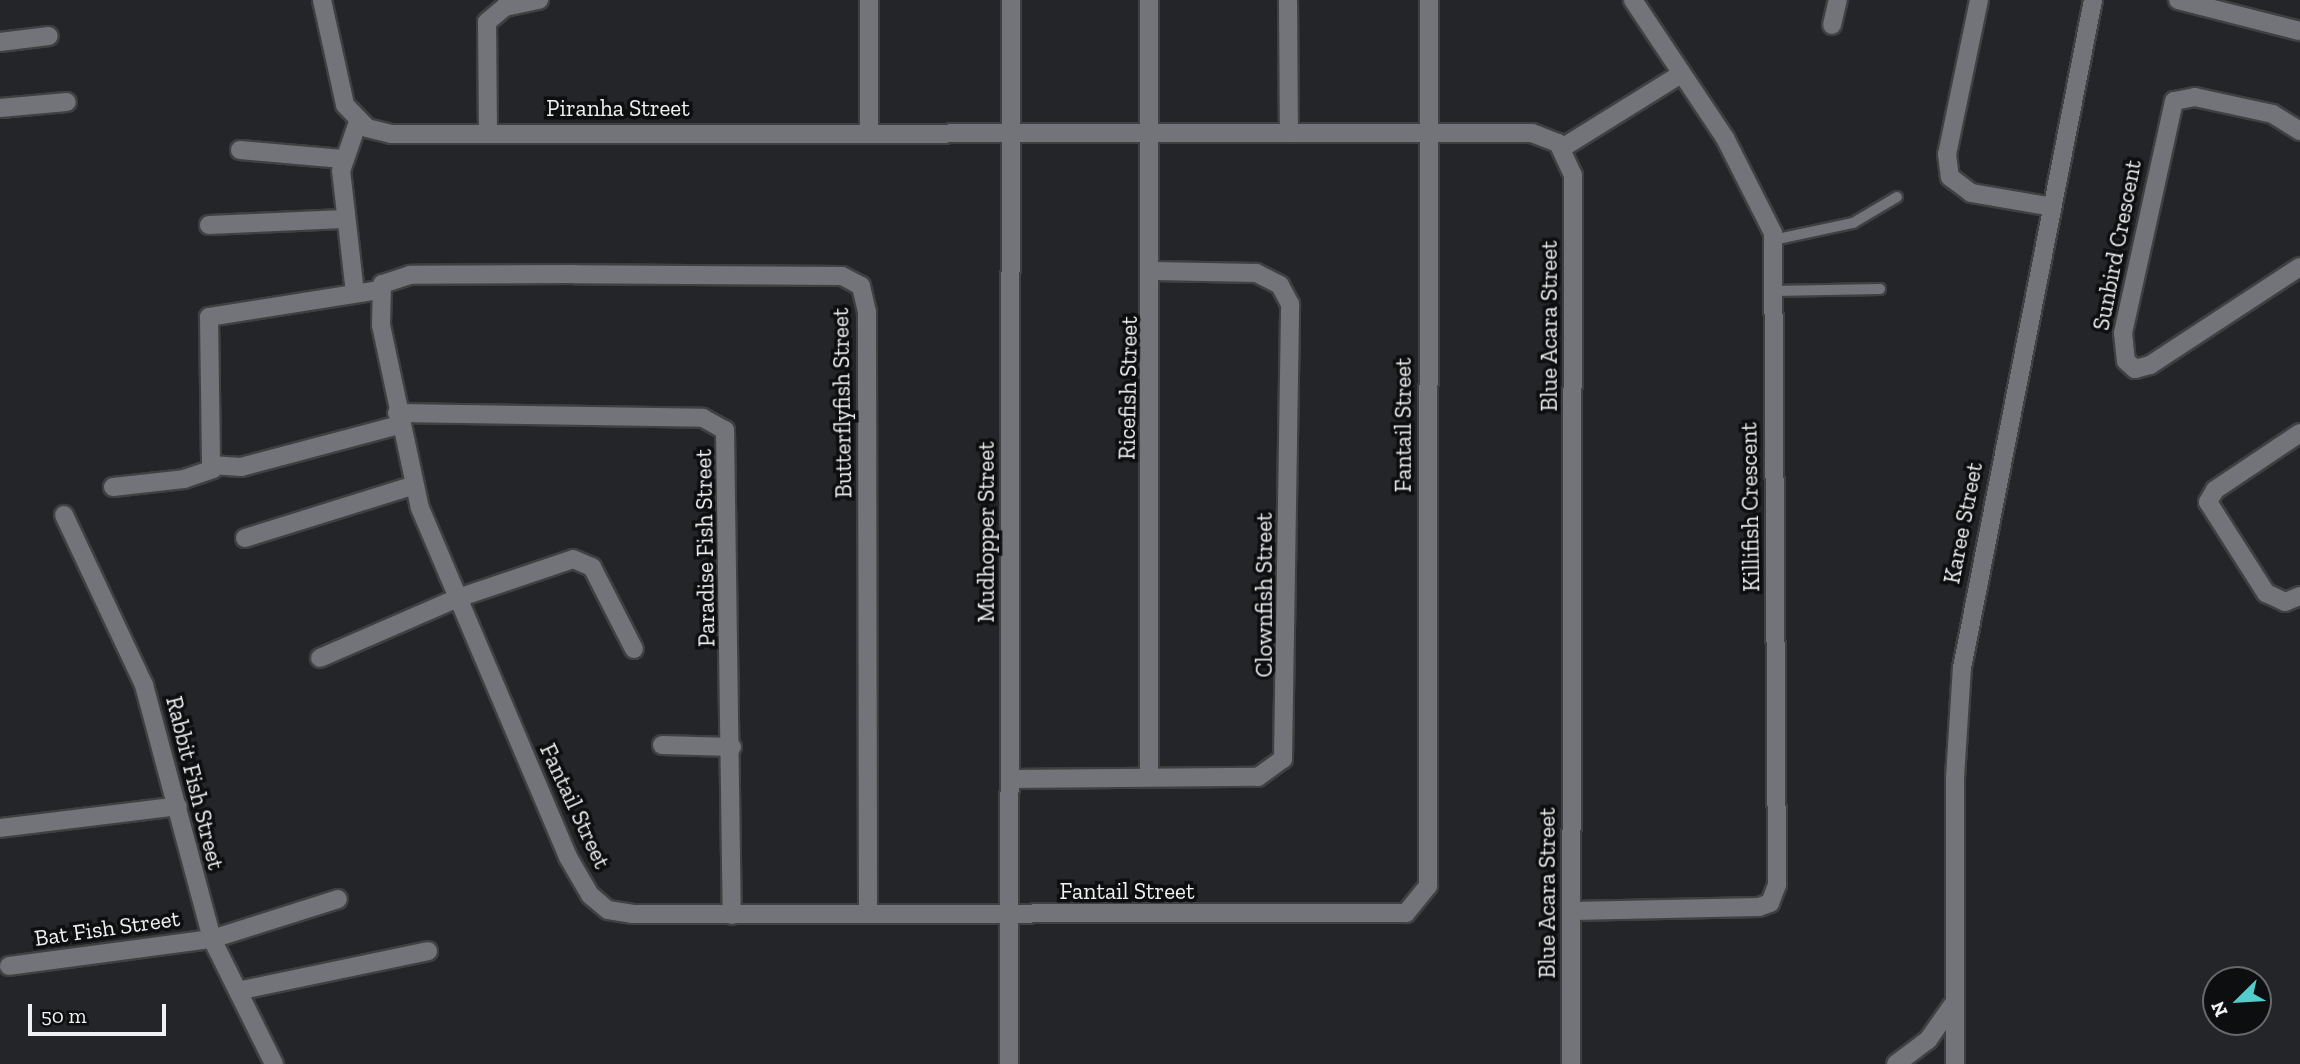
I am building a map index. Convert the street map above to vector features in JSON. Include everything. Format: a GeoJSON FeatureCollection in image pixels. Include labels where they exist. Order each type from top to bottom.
{"type":"FeatureCollection","features":[{"type":"Feature","properties":{"kind":"street"},"geometry":{"type":"LineString","coordinates":[[322,0],[341,94],[358,122],[343,159],[344,219],[355,293]]}},
{"type":"Feature","properties":{"kind":"street"},"geometry":{"type":"LineString","coordinates":[[488,133],[487,22],[505,7],[539,0]]}},
{"type":"Feature","properties":{"kind":"street"},"geometry":{"type":"LineString","coordinates":[[869,0],[869,132]]}},
{"type":"Feature","properties":{"kind":"street","name":"Mudhopper Street"},"geometry":{"type":"LineString","coordinates":[[1009,1064],[1010,0]]}},
{"type":"Feature","properties":{"kind":"street","name":"Ricefish Street"},"geometry":{"type":"LineString","coordinates":[[1149,0],[1149,132],[1154,271],[1149,777]]}},
{"type":"Feature","properties":{"kind":"street"},"geometry":{"type":"LineString","coordinates":[[1289,0],[1289,133]]}},
{"type":"Feature","properties":{"kind":"street","name":"Fantail Street"},"geometry":{"type":"LineString","coordinates":[[383,285],[398,419],[412,486],[568,857],[590,895],[617,912],[732,915],[1391,916],[1411,911],[1424,897],[1426,134],[1429,0]]}},
{"type":"Feature","properties":{"kind":"street","name":"Killifish Crescent"},"geometry":{"type":"LineString","coordinates":[[1572,911],[1752,908],[1770,903],[1776,893],[1773,240],[1769,219],[1725,138],[1633,0]]}},
{"type":"Feature","properties":{"kind":"street"},"geometry":{"type":"LineString","coordinates":[[1832,25],[1838,0]]}},
{"type":"Feature","properties":{"kind":"street"},"geometry":{"type":"LineString","coordinates":[[1979,0],[1947,154],[1950,177],[1971,193],[2052,207]]}},
{"type":"Feature","properties":{"kind":"street","name":"Karee Street"},"geometry":{"type":"LineString","coordinates":[[1955,1064],[1960,687],[2094,0]]}},
{"type":"Feature","properties":{"kind":"street"},"geometry":{"type":"LineString","coordinates":[[2178,0],[2300,31]]}},
{"type":"Feature","properties":{"kind":"street"},"geometry":{"type":"LineString","coordinates":[[0,42],[50,36]]}},
{"type":"Feature","properties":{"kind":"street"},"geometry":{"type":"LineString","coordinates":[[1009,134],[1539,134],[1562,148],[1681,74]]}},
{"type":"Feature","properties":{"kind":"street","name":"Sunbird Crescent"},"geometry":{"type":"LineString","coordinates":[[2300,131],[2273,114],[2195,97],[2174,101],[2123,333],[2129,366],[2150,365],[2300,267]]}},
{"type":"Feature","properties":{"kind":"street"},"geometry":{"type":"LineString","coordinates":[[0,108],[67,102]]}},
{"type":"Feature","properties":{"kind":"street","name":"Piranha Street"},"geometry":{"type":"LineString","coordinates":[[358,122],[391,134],[1009,134]]}},
{"type":"Feature","properties":{"kind":"street","name":"Blue Acara Street"},"geometry":{"type":"LineString","coordinates":[[1562,148],[1573,188],[1571,1064]]}},
{"type":"Feature","properties":{"kind":"street"},"geometry":{"type":"LineString","coordinates":[[240,150],[343,159]]}},
{"type":"Feature","properties":{"kind":"street"},"geometry":{"type":"LineString","coordinates":[[209,225],[344,219]]}},
{"type":"Feature","properties":{"kind":"street","name":"Clownfish Street"},"geometry":{"type":"LineString","coordinates":[[1011,779],[1258,777],[1274,770],[1287,741],[1288,296],[1273,279],[1256,273],[1154,271]]}},
{"type":"Feature","properties":{"kind":"street","name":"Butterflyfish Street"},"geometry":{"type":"LineString","coordinates":[[213,469],[209,317],[355,293],[424,275],[842,276],[861,286],[867,312],[868,914]]}},
{"type":"Feature","properties":{"kind":"street","name":"Paradise Fish Street"},"geometry":{"type":"LineString","coordinates":[[113,487],[184,479],[398,419],[689,417],[719,424],[729,438],[732,915]]}},
{"type":"Feature","properties":{"kind":"street"},"geometry":{"type":"LineString","coordinates":[[2300,433],[2215,490],[2208,502],[2266,593],[2285,602],[2300,596]]}},
{"type":"Feature","properties":{"kind":"street"},"geometry":{"type":"LineString","coordinates":[[245,538],[412,486]]}},
{"type":"Feature","properties":{"kind":"street","name":"Rabbit Fish Street"},"geometry":{"type":"LineString","coordinates":[[64,515],[140,674],[212,939],[242,990],[274,1064]]}},
{"type":"Feature","properties":{"kind":"street"},"geometry":{"type":"LineString","coordinates":[[320,658],[458,598],[551,562],[581,559],[592,567],[634,649]]}},
{"type":"Feature","properties":{"kind":"street"},"geometry":{"type":"LineString","coordinates":[[662,745],[732,747]]}},
{"type":"Feature","properties":{"kind":"street"},"geometry":{"type":"LineString","coordinates":[[0,828],[178,806]]}},
{"type":"Feature","properties":{"kind":"street","name":"Bat Fish Street"},"geometry":{"type":"LineString","coordinates":[[9,966],[212,939],[338,899]]}},
{"type":"Feature","properties":{"kind":"street"},"geometry":{"type":"LineString","coordinates":[[242,990],[428,951]]}},
{"type":"Feature","properties":{"kind":"street"},"geometry":{"type":"LineString","coordinates":[[1896,1064],[1928,1040],[1954,1003]]}},
{"type":"Feature","properties":{"kind":"lane"},"geometry":{"type":"LineString","coordinates":[[1773,240],[1853,223],[1897,197]]}},
{"type":"Feature","properties":{"kind":"lane"},"geometry":{"type":"LineString","coordinates":[[1773,291],[1880,289]]}}]}
